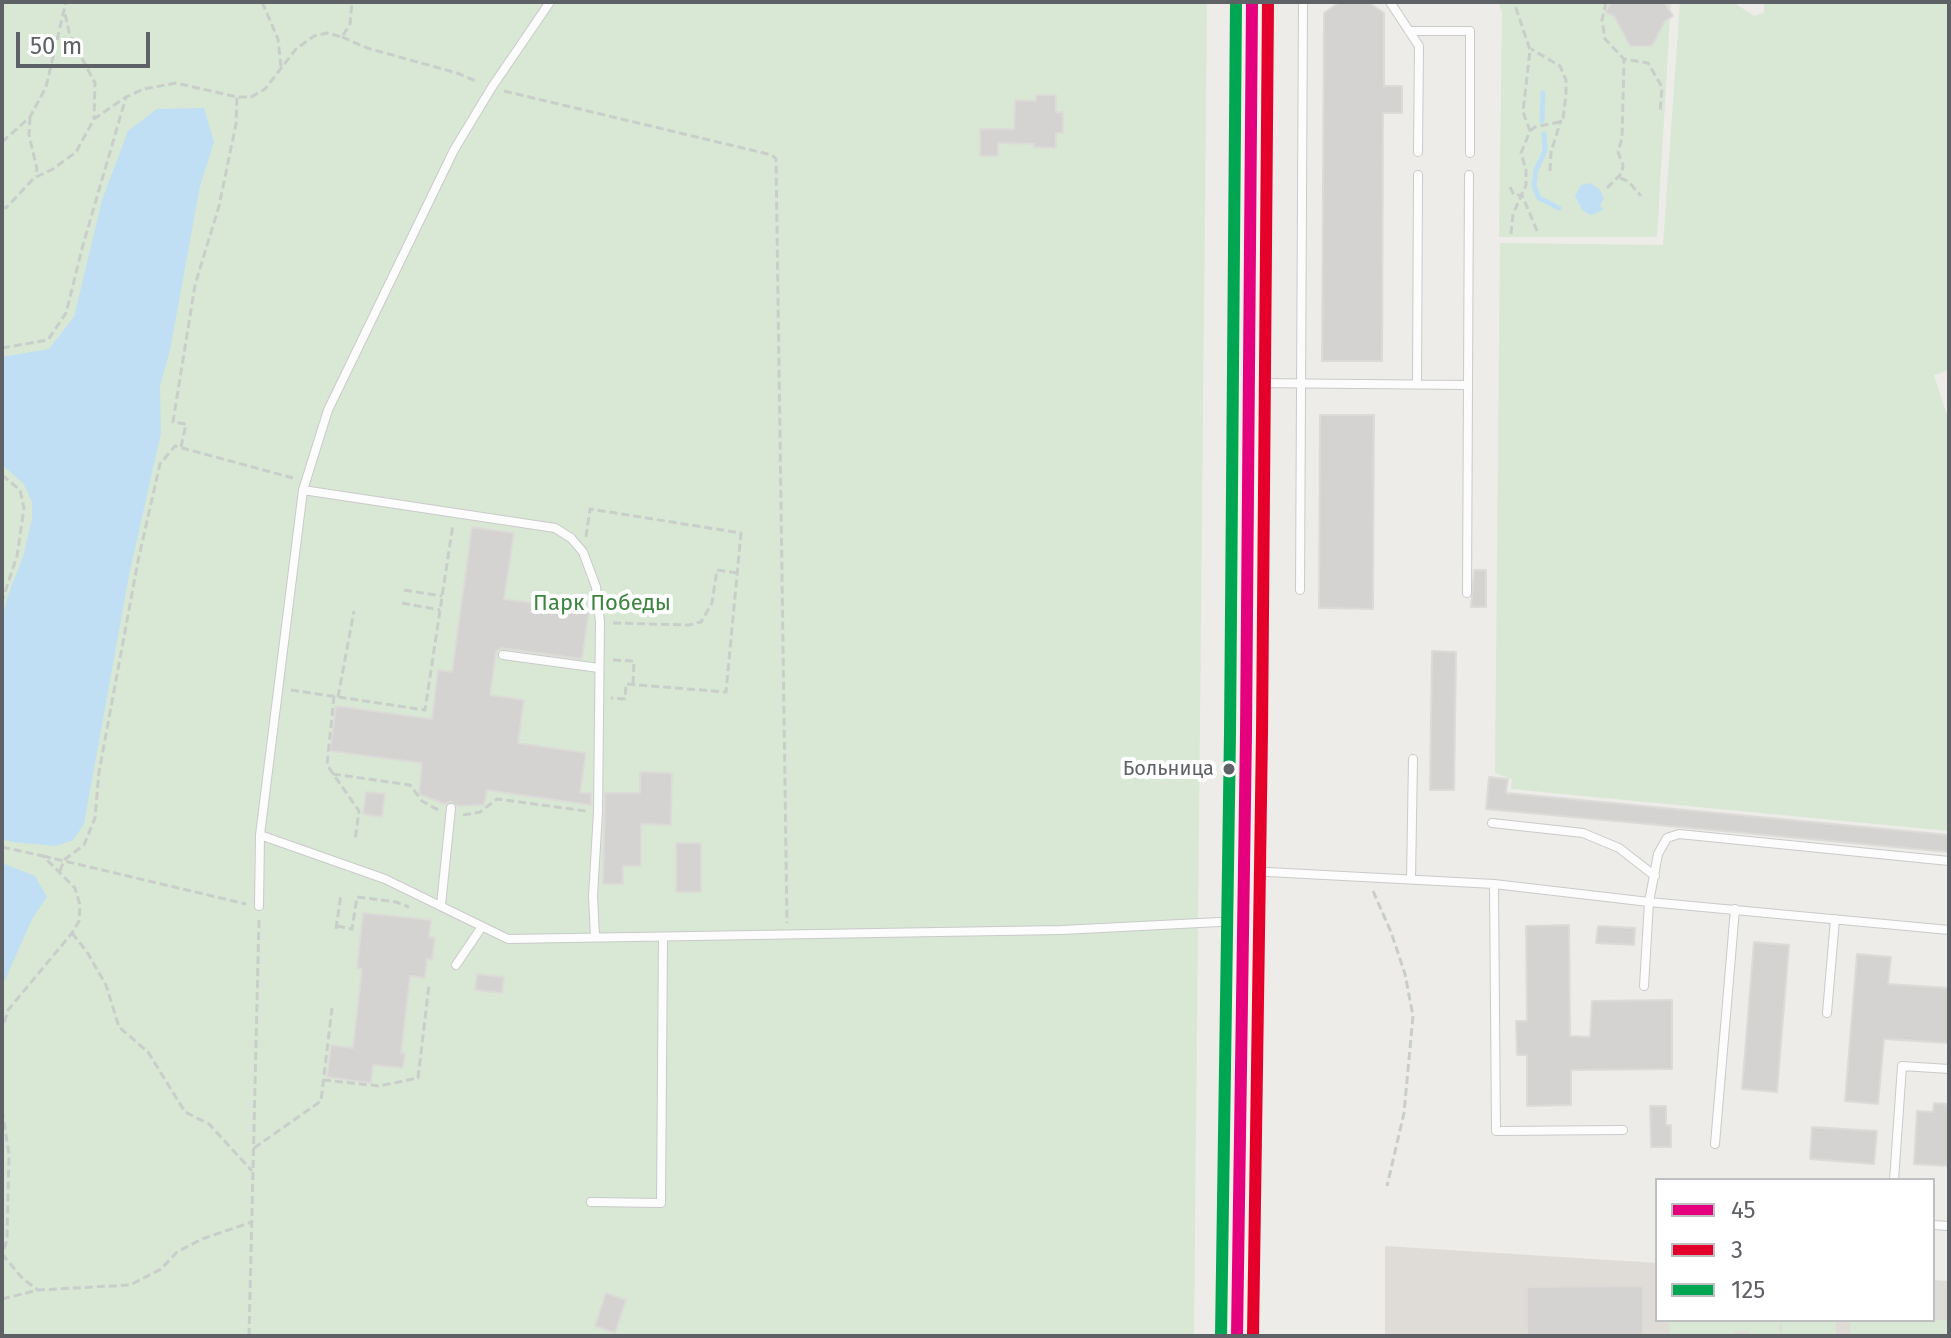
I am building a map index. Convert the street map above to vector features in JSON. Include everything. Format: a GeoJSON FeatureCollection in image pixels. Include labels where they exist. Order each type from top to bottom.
{"type":"FeatureCollection","features":[{"type":"Feature","properties":{"kind":"main road"},"geometry":{"type":"LineString","coordinates":[[1237,1336],[1252,2]]}},
{"type":"Feature","properties":{"kind":"lane"},"geometry":{"type":"LineString","coordinates":[[259,906],[260,835],[304,486],[328,410],[454,150],[492,87],[550,2]]}},
{"type":"Feature","properties":{"kind":"lane"},"geometry":{"type":"LineString","coordinates":[[1300,590],[1303,2]]}},
{"type":"Feature","properties":{"kind":"lane"},"geometry":{"type":"LineString","coordinates":[[1390,2],[1419,46],[1418,152]]}},
{"type":"Feature","properties":{"kind":"lane"},"geometry":{"type":"LineString","coordinates":[[1409,31],[1470,31],[1470,153]]}},
{"type":"Feature","properties":{"kind":"lane"},"geometry":{"type":"LineString","coordinates":[[1417,384],[1418,175]]}},
{"type":"Feature","properties":{"kind":"lane"},"geometry":{"type":"LineString","coordinates":[[1467,593],[1469,175]]}},
{"type":"Feature","properties":{"kind":"lane"},"geometry":{"type":"LineString","coordinates":[[1250,383],[1468,385]]}},
{"type":"Feature","properties":{"kind":"lane"},"geometry":{"type":"LineString","coordinates":[[304,486],[555,528],[571,538],[583,552],[596,587],[600,622],[598,812],[593,896],[595,937]]}},
{"type":"Feature","properties":{"kind":"lane"},"geometry":{"type":"LineString","coordinates":[[503,655],[599,663]]}},
{"type":"Feature","properties":{"kind":"lane"},"geometry":{"type":"LineString","coordinates":[[1411,879],[1413,759]]}},
{"type":"Feature","properties":{"kind":"lane"},"geometry":{"type":"LineString","coordinates":[[441,905],[451,811]]}},
{"type":"Feature","properties":{"kind":"lane"},"geometry":{"type":"LineString","coordinates":[[1492,823],[1583,833],[1619,848],[1655,876]]}},
{"type":"Feature","properties":{"kind":"lane"},"geometry":{"type":"LineString","coordinates":[[1644,986],[1649,902],[1658,854],[1667,838],[1679,834],[1949,861]]}},
{"type":"Feature","properties":{"kind":"lane"},"geometry":{"type":"LineString","coordinates":[[260,835],[385,879],[508,939],[1062,930],[1244,920]]}},
{"type":"Feature","properties":{"kind":"lane"},"geometry":{"type":"LineString","coordinates":[[1244,870],[1494,884],[1669,905],[1949,930]]}},
{"type":"Feature","properties":{"kind":"lane"},"geometry":{"type":"LineString","coordinates":[[1494,884],[1496,1131],[1623,1130]]}},
{"type":"Feature","properties":{"kind":"lane"},"geometry":{"type":"LineString","coordinates":[[1715,1144],[1735,909]]}},
{"type":"Feature","properties":{"kind":"lane"},"geometry":{"type":"LineString","coordinates":[[1827,1013],[1835,919]]}},
{"type":"Feature","properties":{"kind":"lane"},"geometry":{"type":"LineString","coordinates":[[456,965],[481,928]]}},
{"type":"Feature","properties":{"kind":"lane"},"geometry":{"type":"LineString","coordinates":[[591,1202],[661,1203],[663,937]]}},
{"type":"Feature","properties":{"kind":"lane"},"geometry":{"type":"LineString","coordinates":[[1894,1178],[1902,1066],[1949,1069]]}},
{"type":"Feature","properties":{"kind":"path"},"geometry":{"type":"LineString","coordinates":[[2,142],[30,117],[46,87],[66,2]]}},
{"type":"Feature","properties":{"kind":"path"},"geometry":{"type":"LineString","coordinates":[[262,2],[278,39],[281,67]]}},
{"type":"Feature","properties":{"kind":"path"},"geometry":{"type":"LineString","coordinates":[[342,37],[350,24],[352,2]]}},
{"type":"Feature","properties":{"kind":"path"},"geometry":{"type":"LineString","coordinates":[[1511,234],[1513,214],[1522,195],[1526,170],[1521,153],[1530,131],[1523,112],[1530,48],[1514,2]]}},
{"type":"Feature","properties":{"kind":"path"},"geometry":{"type":"LineString","coordinates":[[1606,2],[1602,20],[1605,39],[1624,59],[1648,63],[1662,87],[1660,113]]}},
{"type":"Feature","properties":{"kind":"path"},"geometry":{"type":"LineString","coordinates":[[64,10],[70,36],[95,83],[94,119]]}},
{"type":"Feature","properties":{"kind":"path"},"geometry":{"type":"LineString","coordinates":[[2,206],[6,208],[34,178],[76,152],[94,119],[126,97],[144,89],[176,83],[237,97],[251,97],[265,89],[296,49],[314,36],[327,33],[367,48],[457,73],[492,87],[772,155],[776,159],[788,934]]}},
{"type":"Feature","properties":{"kind":"path"},"geometry":{"type":"LineString","coordinates":[[1530,48],[1553,60],[1564,73],[1565,112],[1551,152],[1550,171]]}},
{"type":"Feature","properties":{"kind":"path"},"geometry":{"type":"LineString","coordinates":[[1607,188],[1620,178],[1623,165],[1618,152],[1622,138],[1624,59]]}},
{"type":"Feature","properties":{"kind":"path"},"geometry":{"type":"LineString","coordinates":[[2,348],[48,340],[66,313],[126,97]]}},
{"type":"Feature","properties":{"kind":"path"},"geometry":{"type":"LineString","coordinates":[[181,447],[186,424],[173,422],[175,407],[195,285],[219,206],[236,124],[237,97]]}},
{"type":"Feature","properties":{"kind":"path"},"geometry":{"type":"LineString","coordinates":[[30,117],[29,135],[37,169],[34,178]]}},
{"type":"Feature","properties":{"kind":"path"},"geometry":{"type":"LineString","coordinates":[[1530,131],[1561,120]]}},
{"type":"Feature","properties":{"kind":"path"},"geometry":{"type":"LineString","coordinates":[[1620,178],[1628,181],[1641,196]]}},
{"type":"Feature","properties":{"kind":"path"},"geometry":{"type":"LineString","coordinates":[[1510,187],[1514,195],[1522,195]]}},
{"type":"Feature","properties":{"kind":"path"},"geometry":{"type":"LineString","coordinates":[[1522,195],[1538,233]]}},
{"type":"Feature","properties":{"kind":"path"},"geometry":{"type":"LineString","coordinates":[[60,871],[64,860],[84,845],[91,833],[99,772],[138,561],[160,464],[175,446],[304,486]]}},
{"type":"Feature","properties":{"kind":"path"},"geometry":{"type":"LineString","coordinates":[[2,475],[20,490],[24,508],[17,556],[2,601]]}},
{"type":"Feature","properties":{"kind":"path"},"geometry":{"type":"LineString","coordinates":[[583,552],[590,509],[741,533],[726,692],[626,684],[625,699],[598,698]]}},
{"type":"Feature","properties":{"kind":"path"},"geometry":{"type":"LineString","coordinates":[[279,688],[425,710],[455,512]]}},
{"type":"Feature","properties":{"kind":"path"},"geometry":{"type":"LineString","coordinates":[[600,622],[689,625],[701,622],[712,603],[717,570],[737,573]]}},
{"type":"Feature","properties":{"kind":"path"},"geometry":{"type":"LineString","coordinates":[[404,590],[442,596]]}},
{"type":"Feature","properties":{"kind":"path"},"geometry":{"type":"LineString","coordinates":[[402,603],[440,610]]}},
{"type":"Feature","properties":{"kind":"path"},"geometry":{"type":"LineString","coordinates":[[354,611],[336,697],[327,765],[359,811],[355,840]]}},
{"type":"Feature","properties":{"kind":"path"},"geometry":{"type":"LineString","coordinates":[[599,663],[634,661],[633,684]]}},
{"type":"Feature","properties":{"kind":"path"},"geometry":{"type":"LineString","coordinates":[[333,774],[410,785],[422,801],[434,810],[465,815],[480,812],[497,799],[598,812]]}},
{"type":"Feature","properties":{"kind":"path"},"geometry":{"type":"LineString","coordinates":[[356,830],[362,831]]}},
{"type":"Feature","properties":{"kind":"path"},"geometry":{"type":"LineString","coordinates":[[2,847],[235,903],[259,906],[249,1336]]}},
{"type":"Feature","properties":{"kind":"path"},"geometry":{"type":"LineString","coordinates":[[2,1030],[8,1010],[79,921],[80,905],[75,888],[43,856]]}},
{"type":"Feature","properties":{"kind":"path"},"geometry":{"type":"LineString","coordinates":[[1366,876],[1391,932],[1405,974],[1413,1016],[1404,1113],[1387,1186]]}},
{"type":"Feature","properties":{"kind":"path"},"geometry":{"type":"LineString","coordinates":[[341,894],[337,928],[352,929],[357,897],[396,902],[421,912]]}},
{"type":"Feature","properties":{"kind":"path"},"geometry":{"type":"LineString","coordinates":[[72,933],[106,985],[119,1027],[148,1052],[185,1112],[209,1124],[253,1173]]}},
{"type":"Feature","properties":{"kind":"path"},"geometry":{"type":"LineString","coordinates":[[323,1080],[379,1086],[418,1078],[429,985]]}},
{"type":"Feature","properties":{"kind":"path"},"geometry":{"type":"LineString","coordinates":[[254,1148],[321,1101],[332,1008]]}},
{"type":"Feature","properties":{"kind":"path"},"geometry":{"type":"LineString","coordinates":[[2,1110],[9,1154],[9,1217],[2,1254],[23,1279],[38,1290]]}},
{"type":"Feature","properties":{"kind":"path"},"geometry":{"type":"LineString","coordinates":[[2,1299],[38,1290],[130,1285],[161,1269],[177,1252],[202,1239],[252,1222]]}},
{"type":"Feature","properties":{"kind":"shaded area"},"geometry":{"type":"Polygon","coordinates":[[[1385,1246],[1655,1263],[1655,1322],[1935,1322],[1935,1280],[1949,1281],[1949,1336],[1385,1336],[1385,1246]]]}},
{"type":"Feature","properties":{"kind":"green space","name":"Парк Победы"},"geometry":{"type":"Polygon","coordinates":[[[2,2],[1207,2],[1194,1336],[2,1336],[2,2]]]}},
{"type":"Feature","properties":{"kind":"green space"},"geometry":{"type":"Polygon","coordinates":[[[1498,2],[1671,2],[1657,237],[1499,237],[1502,12],[1498,2]]]}},
{"type":"Feature","properties":{"kind":"green space"},"geometry":{"type":"Polygon","coordinates":[[[1680,2],[1733,2],[1754,16],[1764,13],[1764,2],[1949,2],[1949,370],[1934,375],[1949,422],[1949,831],[1511,789],[1512,779],[1495,773],[1500,243],[1663,245],[1680,2]]]}},
{"type":"Feature","properties":{"kind":"green space"},"geometry":{"type":"Polygon","coordinates":[[[1949,1320],[1949,1336],[1850,1336],[1850,1322],[1949,1320]]]}},
{"type":"Feature","properties":{"kind":"green space"},"geometry":{"type":"Polygon","coordinates":[[[1669,1322],[1780,1322],[1780,1336],[1751,1336],[1750,1332],[1734,1331],[1733,1336],[1670,1336],[1669,1322]]]}},
{"type":"Feature","properties":{"kind":"green space"},"geometry":{"type":"Polygon","coordinates":[[[1782,1322],[1836,1322],[1836,1336],[1782,1336],[1782,1322]]]}},
{"type":"Feature","properties":{"kind":"water"},"geometry":{"type":"Polygon","coordinates":[[[204,108],[214,142],[200,186],[170,350],[160,386],[161,433],[129,575],[84,824],[73,840],[56,846],[12,842],[2,839],[2,619],[23,557],[32,519],[32,502],[24,484],[2,465],[2,357],[49,349],[74,317],[102,200],[128,131],[157,109],[204,108]]]}},
{"type":"Feature","properties":{"kind":"water"},"geometry":{"type":"Polygon","coordinates":[[[1590,183],[1599,189],[1604,198],[1600,206],[1603,210],[1591,215],[1583,211],[1575,196],[1581,185],[1590,183]]]}},
{"type":"Feature","properties":{"kind":"water"},"geometry":{"type":"Polygon","coordinates":[[[2,863],[35,876],[47,897],[32,919],[2,987],[2,863]]]}},
{"type":"Feature","properties":{"kind":"building"},"geometry":{"type":"Polygon","coordinates":[[[1340,2],[1368,2],[1384,13],[1384,86],[1402,86],[1402,113],[1383,113],[1382,361],[1322,361],[1324,13],[1340,2]]]}},
{"type":"Feature","properties":{"kind":"building"},"geometry":{"type":"Polygon","coordinates":[[[1612,2],[1664,2],[1673,16],[1665,21],[1652,46],[1630,46],[1614,16],[1605,12],[1612,2]]]}},
{"type":"Feature","properties":{"kind":"building"},"geometry":{"type":"Polygon","coordinates":[[[1036,95],[1056,95],[1056,112],[1063,112],[1063,133],[1056,133],[1056,148],[998,143],[998,156],[980,156],[980,129],[1014,129],[1015,100],[1036,101],[1036,95]]]}},
{"type":"Feature","properties":{"kind":"building"},"geometry":{"type":"Polygon","coordinates":[[[1320,415],[1374,415],[1373,609],[1319,608],[1320,415]]]}},
{"type":"Feature","properties":{"kind":"building"},"geometry":{"type":"Polygon","coordinates":[[[472,527],[514,533],[504,599],[589,611],[582,659],[501,648],[496,652],[490,695],[524,700],[518,743],[586,753],[580,793],[591,793],[591,805],[487,790],[484,805],[458,806],[451,801],[445,804],[419,794],[422,763],[330,751],[336,706],[432,719],[438,670],[452,672],[472,527]]]}},
{"type":"Feature","properties":{"kind":"building"},"geometry":{"type":"Polygon","coordinates":[[[1474,570],[1486,570],[1486,607],[1471,607],[1474,570]]]}},
{"type":"Feature","properties":{"kind":"building"},"geometry":{"type":"Polygon","coordinates":[[[1432,651],[1456,652],[1454,790],[1430,790],[1432,651]]]}},
{"type":"Feature","properties":{"kind":"building"},"geometry":{"type":"Polygon","coordinates":[[[640,772],[672,773],[671,825],[641,824],[641,866],[623,866],[623,884],[603,884],[605,793],[640,793],[640,772]]]}},
{"type":"Feature","properties":{"kind":"building"},"geometry":{"type":"Polygon","coordinates":[[[1489,777],[1508,779],[1506,793],[1949,835],[1949,852],[1486,809],[1489,777]]]}},
{"type":"Feature","properties":{"kind":"building"},"geometry":{"type":"Polygon","coordinates":[[[366,792],[385,794],[382,817],[363,814],[366,792]]]}},
{"type":"Feature","properties":{"kind":"building"},"geometry":{"type":"Polygon","coordinates":[[[676,843],[701,843],[701,892],[676,892],[676,843]]]}},
{"type":"Feature","properties":{"kind":"building"},"geometry":{"type":"Polygon","coordinates":[[[363,913],[431,920],[429,937],[435,938],[432,960],[427,959],[425,978],[410,976],[401,1053],[405,1053],[403,1068],[373,1065],[371,1083],[327,1077],[331,1045],[353,1048],[362,969],[357,968],[363,913]]]}},
{"type":"Feature","properties":{"kind":"building"},"geometry":{"type":"Polygon","coordinates":[[[1569,925],[1570,1036],[1590,1037],[1592,1001],[1672,1000],[1672,1069],[1571,1070],[1571,1105],[1527,1106],[1527,1055],[1517,1055],[1516,1021],[1527,1021],[1526,926],[1569,925]]]}},
{"type":"Feature","properties":{"kind":"building"},"geometry":{"type":"Polygon","coordinates":[[[1598,926],[1635,928],[1634,945],[1596,943],[1598,926]]]}},
{"type":"Feature","properties":{"kind":"building"},"geometry":{"type":"Polygon","coordinates":[[[1754,942],[1789,945],[1777,1092],[1742,1089],[1754,942]]]}},
{"type":"Feature","properties":{"kind":"building"},"geometry":{"type":"Polygon","coordinates":[[[1857,954],[1891,957],[1888,984],[1949,988],[1949,1043],[1884,1039],[1878,1104],[1845,1101],[1857,954]]]}},
{"type":"Feature","properties":{"kind":"building"},"geometry":{"type":"Polygon","coordinates":[[[477,974],[504,977],[502,993],[475,990],[477,974]]]}},
{"type":"Feature","properties":{"kind":"building"},"geometry":{"type":"Polygon","coordinates":[[[1934,1103],[1949,1104],[1949,1166],[1914,1164],[1917,1111],[1933,1112],[1934,1103]]]}},
{"type":"Feature","properties":{"kind":"building"},"geometry":{"type":"Polygon","coordinates":[[[1650,1106],[1666,1106],[1666,1125],[1671,1125],[1671,1147],[1651,1147],[1650,1106]]]}},
{"type":"Feature","properties":{"kind":"building"},"geometry":{"type":"Polygon","coordinates":[[[1812,1127],[1877,1131],[1874,1164],[1810,1159],[1812,1127]]]}},
{"type":"Feature","properties":{"kind":"building"},"geometry":{"type":"Polygon","coordinates":[[[1643,1286],[1643,1336],[1527,1336],[1527,1287],[1643,1286]]]}},
{"type":"Feature","properties":{"kind":"building"},"geometry":{"type":"Polygon","coordinates":[[[606,1293],[626,1300],[615,1333],[595,1326],[606,1293]]]}},
{"type":"Feature","properties":{"kind":"waterway"},"geometry":{"type":"LineString","coordinates":[[1542,121],[1543,93]]}},
{"type":"Feature","properties":{"kind":"waterway"},"geometry":{"type":"LineString","coordinates":[[1544,134],[1545,151],[1536,170],[1534,186],[1539,198],[1559,208]]}},
{"type":"Feature","properties":{"kind":"transit line","name":"125"},"geometry":{"type":"LineString","coordinates":[[1221,1336],[1236,2]]}},
{"type":"Feature","properties":{"kind":"transit line","name":"45"},"geometry":{"type":"LineString","coordinates":[[1237,1336],[1252,2]]}},
{"type":"Feature","properties":{"kind":"transit line","name":"3"},"geometry":{"type":"LineString","coordinates":[[1253,1336],[1268,2]]}},
{"type":"Feature","properties":{"kind":"place","name":"Больница"},"geometry":{"type":"Point","coordinates":[1229,769]}}]}
